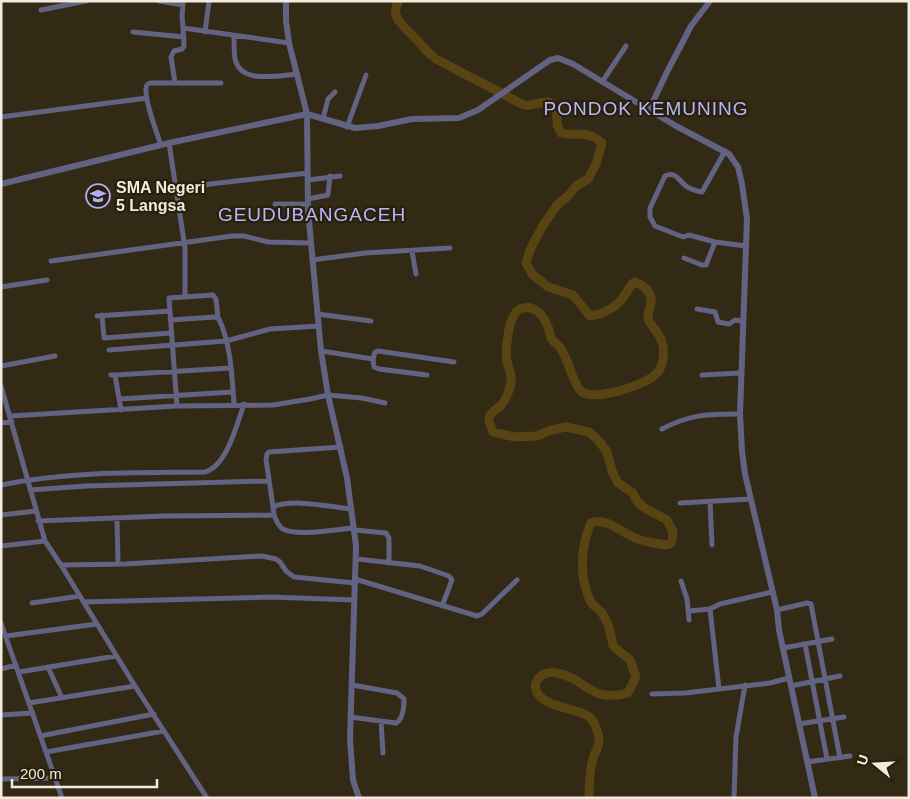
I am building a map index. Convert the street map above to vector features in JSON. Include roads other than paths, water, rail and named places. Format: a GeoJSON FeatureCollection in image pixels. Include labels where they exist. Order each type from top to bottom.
{"type":"FeatureCollection","features":[{"type":"Feature","properties":{"kind":"street"},"geometry":{"type":"LineString","coordinates":[[41,10],[86,1]]}},
{"type":"Feature","properties":{"kind":"street"},"geometry":{"type":"LineString","coordinates":[[159,1],[183,3],[183,48],[174,51],[171,56],[175,83]]}},
{"type":"Feature","properties":{"kind":"street"},"geometry":{"type":"LineString","coordinates":[[205,32],[209,1]]}},
{"type":"Feature","properties":{"kind":"street"},"geometry":{"type":"LineString","coordinates":[[286,1],[289,43],[307,114],[310,242],[321,351],[328,394],[341,447],[355,529],[357,559],[350,717],[351,763],[353,780],[359,798]]}},
{"type":"Feature","properties":{"kind":"street"},"geometry":{"type":"LineString","coordinates":[[649,110],[691,26],[710,1]]}},
{"type":"Feature","properties":{"kind":"street"},"geometry":{"type":"LineString","coordinates":[[183,28],[289,43]]}},
{"type":"Feature","properties":{"kind":"street"},"geometry":{"type":"LineString","coordinates":[[133,32],[184,37]]}},
{"type":"Feature","properties":{"kind":"street"},"geometry":{"type":"LineString","coordinates":[[234,36],[236,60],[238,66],[246,73],[257,77],[298,74]]}},
{"type":"Feature","properties":{"kind":"street"},"geometry":{"type":"LineString","coordinates":[[602,82],[626,46]]}},
{"type":"Feature","properties":{"kind":"street"},"geometry":{"type":"LineString","coordinates":[[1,184],[160,145],[307,114],[347,127],[367,127],[421,118],[458,118],[478,110],[550,60],[558,58],[573,64],[649,110],[731,155],[738,167],[747,219],[740,414],[745,474],[776,610],[790,686],[815,798]]}},
{"type":"Feature","properties":{"kind":"street"},"geometry":{"type":"LineString","coordinates":[[347,127],[366,75]]}},
{"type":"Feature","properties":{"kind":"street"},"geometry":{"type":"LineString","coordinates":[[160,145],[147,98],[147,84],[221,83]]}},
{"type":"Feature","properties":{"kind":"street"},"geometry":{"type":"LineString","coordinates":[[323,119],[328,99],[335,92]]}},
{"type":"Feature","properties":{"kind":"street"},"geometry":{"type":"LineString","coordinates":[[1,117],[147,98]]}},
{"type":"Feature","properties":{"kind":"street"},"geometry":{"type":"LineString","coordinates":[[169,143],[184,242],[186,296]]}},
{"type":"Feature","properties":{"kind":"street"},"geometry":{"type":"LineString","coordinates":[[725,151],[702,192],[688,187],[675,175],[668,175],[664,178],[650,211],[651,220],[659,229],[683,237],[690,235],[715,242],[746,246]]}},
{"type":"Feature","properties":{"kind":"street"},"geometry":{"type":"LineString","coordinates":[[176,191],[210,184],[308,176],[340,176]]}},
{"type":"Feature","properties":{"kind":"street"},"geometry":{"type":"LineString","coordinates":[[275,204],[308,202],[328,195],[330,176]]}},
{"type":"Feature","properties":{"kind":"street"},"geometry":{"type":"LineString","coordinates":[[51,261],[184,242],[244,236],[268,242],[310,242]]}},
{"type":"Feature","properties":{"kind":"street"},"geometry":{"type":"LineString","coordinates":[[684,258],[704,265],[715,242]]}},
{"type":"Feature","properties":{"kind":"street"},"geometry":{"type":"LineString","coordinates":[[312,260],[365,253],[450,248]]}},
{"type":"Feature","properties":{"kind":"street"},"geometry":{"type":"LineString","coordinates":[[412,250],[416,274]]}},
{"type":"Feature","properties":{"kind":"street"},"geometry":{"type":"LineString","coordinates":[[1,287],[47,280]]}},
{"type":"Feature","properties":{"kind":"street"},"geometry":{"type":"LineString","coordinates":[[176,406],[169,298],[213,295],[216,299],[218,318],[223,327],[226,341],[231,368],[234,404]]}},
{"type":"Feature","properties":{"kind":"street"},"geometry":{"type":"LineString","coordinates":[[698,309],[715,312],[718,322],[729,324],[735,320],[742,321]]}},
{"type":"Feature","properties":{"kind":"street"},"geometry":{"type":"LineString","coordinates":[[170,310],[100,315],[104,338],[171,333]]}},
{"type":"Feature","properties":{"kind":"street"},"geometry":{"type":"LineString","coordinates":[[318,314],[371,321]]}},
{"type":"Feature","properties":{"kind":"street"},"geometry":{"type":"LineString","coordinates":[[170,320],[218,318]]}},
{"type":"Feature","properties":{"kind":"street"},"geometry":{"type":"LineString","coordinates":[[109,350],[226,341],[270,329],[319,326]]}},
{"type":"Feature","properties":{"kind":"street"},"geometry":{"type":"LineString","coordinates":[[321,351],[373,359]]}},
{"type":"Feature","properties":{"kind":"street"},"geometry":{"type":"LineString","coordinates":[[428,375],[374,367],[373,359],[375,352],[454,362]]}},
{"type":"Feature","properties":{"kind":"street"},"geometry":{"type":"LineString","coordinates":[[1,366],[55,356]]}},
{"type":"Feature","properties":{"kind":"street"},"geometry":{"type":"LineString","coordinates":[[121,410],[113,375],[231,368]]}},
{"type":"Feature","properties":{"kind":"street"},"geometry":{"type":"LineString","coordinates":[[702,375],[741,373]]}},
{"type":"Feature","properties":{"kind":"street"},"geometry":{"type":"LineString","coordinates":[[1,386],[45,541],[207,798]]}},
{"type":"Feature","properties":{"kind":"street"},"geometry":{"type":"LineString","coordinates":[[119,399],[233,392]]}},
{"type":"Feature","properties":{"kind":"street"},"geometry":{"type":"LineString","coordinates":[[10,416],[176,406],[287,403],[328,394],[385,403]]}},
{"type":"Feature","properties":{"kind":"street"},"geometry":{"type":"LineString","coordinates":[[1,485],[27,480],[77,475],[205,472],[212,470],[223,459],[244,404]]}},
{"type":"Feature","properties":{"kind":"street"},"geometry":{"type":"LineString","coordinates":[[662,429],[690,416],[740,414]]}},
{"type":"Feature","properties":{"kind":"street"},"geometry":{"type":"LineString","coordinates":[[1,424],[12,422]]}},
{"type":"Feature","properties":{"kind":"street"},"geometry":{"type":"LineString","coordinates":[[341,447],[269,452],[267,454],[268,481],[274,515],[282,528],[293,531],[319,532],[355,529],[386,533],[389,538],[389,563]]}},
{"type":"Feature","properties":{"kind":"street"},"geometry":{"type":"LineString","coordinates":[[30,490],[95,486],[268,481]]}},
{"type":"Feature","properties":{"kind":"street"},"geometry":{"type":"LineString","coordinates":[[680,503],[752,499]]}},
{"type":"Feature","properties":{"kind":"street"},"geometry":{"type":"LineString","coordinates":[[710,501],[712,545]]}},
{"type":"Feature","properties":{"kind":"street"},"geometry":{"type":"LineString","coordinates":[[274,507],[279,504],[300,504],[351,510]]}},
{"type":"Feature","properties":{"kind":"street"},"geometry":{"type":"LineString","coordinates":[[1,515],[36,511]]}},
{"type":"Feature","properties":{"kind":"street"},"geometry":{"type":"LineString","coordinates":[[38,521],[274,515]]}},
{"type":"Feature","properties":{"kind":"street"},"geometry":{"type":"LineString","coordinates":[[118,518],[118,564]]}},
{"type":"Feature","properties":{"kind":"street"},"geometry":{"type":"LineString","coordinates":[[1,546],[45,541]]}},
{"type":"Feature","properties":{"kind":"street"},"geometry":{"type":"LineString","coordinates":[[61,565],[118,564],[262,556],[276,559],[294,577],[355,581],[474,616],[480,616],[517,580]]}},
{"type":"Feature","properties":{"kind":"street"},"geometry":{"type":"LineString","coordinates":[[357,559],[420,566],[449,576],[452,580],[442,606]]}},
{"type":"Feature","properties":{"kind":"street"},"geometry":{"type":"LineString","coordinates":[[681,581],[685,591],[689,620]]}},
{"type":"Feature","properties":{"kind":"street"},"geometry":{"type":"LineString","coordinates":[[689,611],[710,609],[720,604],[772,592]]}},
{"type":"Feature","properties":{"kind":"street"},"geometry":{"type":"LineString","coordinates":[[32,603],[80,596]]}},
{"type":"Feature","properties":{"kind":"street"},"geometry":{"type":"LineString","coordinates":[[84,602],[270,597],[355,600]]}},
{"type":"Feature","properties":{"kind":"street"},"geometry":{"type":"LineString","coordinates":[[776,610],[810,604],[840,758]]}},
{"type":"Feature","properties":{"kind":"street"},"geometry":{"type":"LineString","coordinates":[[710,609],[719,688]]}},
{"type":"Feature","properties":{"kind":"street"},"geometry":{"type":"LineString","coordinates":[[1,623],[62,798]]}},
{"type":"Feature","properties":{"kind":"street"},"geometry":{"type":"LineString","coordinates":[[6,636],[97,624]]}},
{"type":"Feature","properties":{"kind":"street"},"geometry":{"type":"LineString","coordinates":[[783,648],[832,639]]}},
{"type":"Feature","properties":{"kind":"street"},"geometry":{"type":"LineString","coordinates":[[805,644],[828,759]]}},
{"type":"Feature","properties":{"kind":"street"},"geometry":{"type":"LineString","coordinates":[[19,672],[116,656]]}},
{"type":"Feature","properties":{"kind":"street"},"geometry":{"type":"LineString","coordinates":[[1,669],[16,665]]}},
{"type":"Feature","properties":{"kind":"street"},"geometry":{"type":"LineString","coordinates":[[48,667],[62,698]]}},
{"type":"Feature","properties":{"kind":"street"},"geometry":{"type":"LineString","coordinates":[[790,686],[840,676]]}},
{"type":"Feature","properties":{"kind":"street"},"geometry":{"type":"LineString","coordinates":[[652,694],[670,695],[770,683],[789,678]]}},
{"type":"Feature","properties":{"kind":"street"},"geometry":{"type":"LineString","coordinates":[[350,717],[396,723],[404,705],[404,700],[397,693],[352,685]]}},
{"type":"Feature","properties":{"kind":"street"},"geometry":{"type":"LineString","coordinates":[[734,798],[736,737],[745,685]]}},
{"type":"Feature","properties":{"kind":"street"},"geometry":{"type":"LineString","coordinates":[[28,703],[135,686]]}},
{"type":"Feature","properties":{"kind":"street"},"geometry":{"type":"LineString","coordinates":[[1,715],[33,713]]}},
{"type":"Feature","properties":{"kind":"street"},"geometry":{"type":"LineString","coordinates":[[40,736],[154,714]]}},
{"type":"Feature","properties":{"kind":"street"},"geometry":{"type":"LineString","coordinates":[[799,724],[844,717]]}},
{"type":"Feature","properties":{"kind":"street"},"geometry":{"type":"LineString","coordinates":[[381,721],[383,753]]}},
{"type":"Feature","properties":{"kind":"street"},"geometry":{"type":"LineString","coordinates":[[46,752],[164,731]]}},
{"type":"Feature","properties":{"kind":"street"},"geometry":{"type":"LineString","coordinates":[[807,762],[850,756]]}},
{"type":"Feature","properties":{"kind":"street"},"geometry":{"type":"LineString","coordinates":[[1,779],[55,778]]}},
{"type":"Feature","properties":{"kind":"waterway"},"geometry":{"type":"LineString","coordinates":[[399,1],[395,12],[399,21],[436,59],[524,105],[549,102],[557,112],[557,125],[561,133],[587,135],[594,137],[602,143],[596,164],[588,179],[576,186],[557,205],[542,227],[530,250],[526,263],[532,274],[548,287],[573,295],[590,316],[605,312],[614,306],[622,299],[633,283],[642,285],[651,296],[648,319],[663,346],[662,365],[651,378],[615,392],[594,395],[586,394],[577,386],[564,354],[551,338],[548,327],[541,315],[534,309],[520,309],[510,325],[507,342],[507,362],[511,373],[510,387],[503,402],[489,418],[493,432],[515,437],[537,436],[551,430],[566,427],[589,432],[607,452],[612,471],[618,483],[633,493],[643,507],[667,520],[673,532],[670,544],[666,545],[638,539],[602,522],[591,523],[587,533],[582,563],[584,583],[591,602],[602,613],[606,621],[613,646],[630,660],[636,677],[628,693],[615,695],[596,693],[576,680],[551,672],[540,676],[537,680],[536,689],[543,699],[549,703],[585,714],[594,723],[598,732],[598,746],[589,783],[589,798]]}},
{"type":"Feature","properties":{"kind":"place","name":"SMA Negeri 5 Langsa"},"geometry":{"type":"Point","coordinates":[98,196]}},
{"type":"Feature","properties":{"kind":"district","name":"PONDOK KEMUNING"},"geometry":{"type":"Point","coordinates":[646,108]}},
{"type":"Feature","properties":{"kind":"district","name":"GEUDUBANGACEH"},"geometry":{"type":"Point","coordinates":[312,214]}}]}
